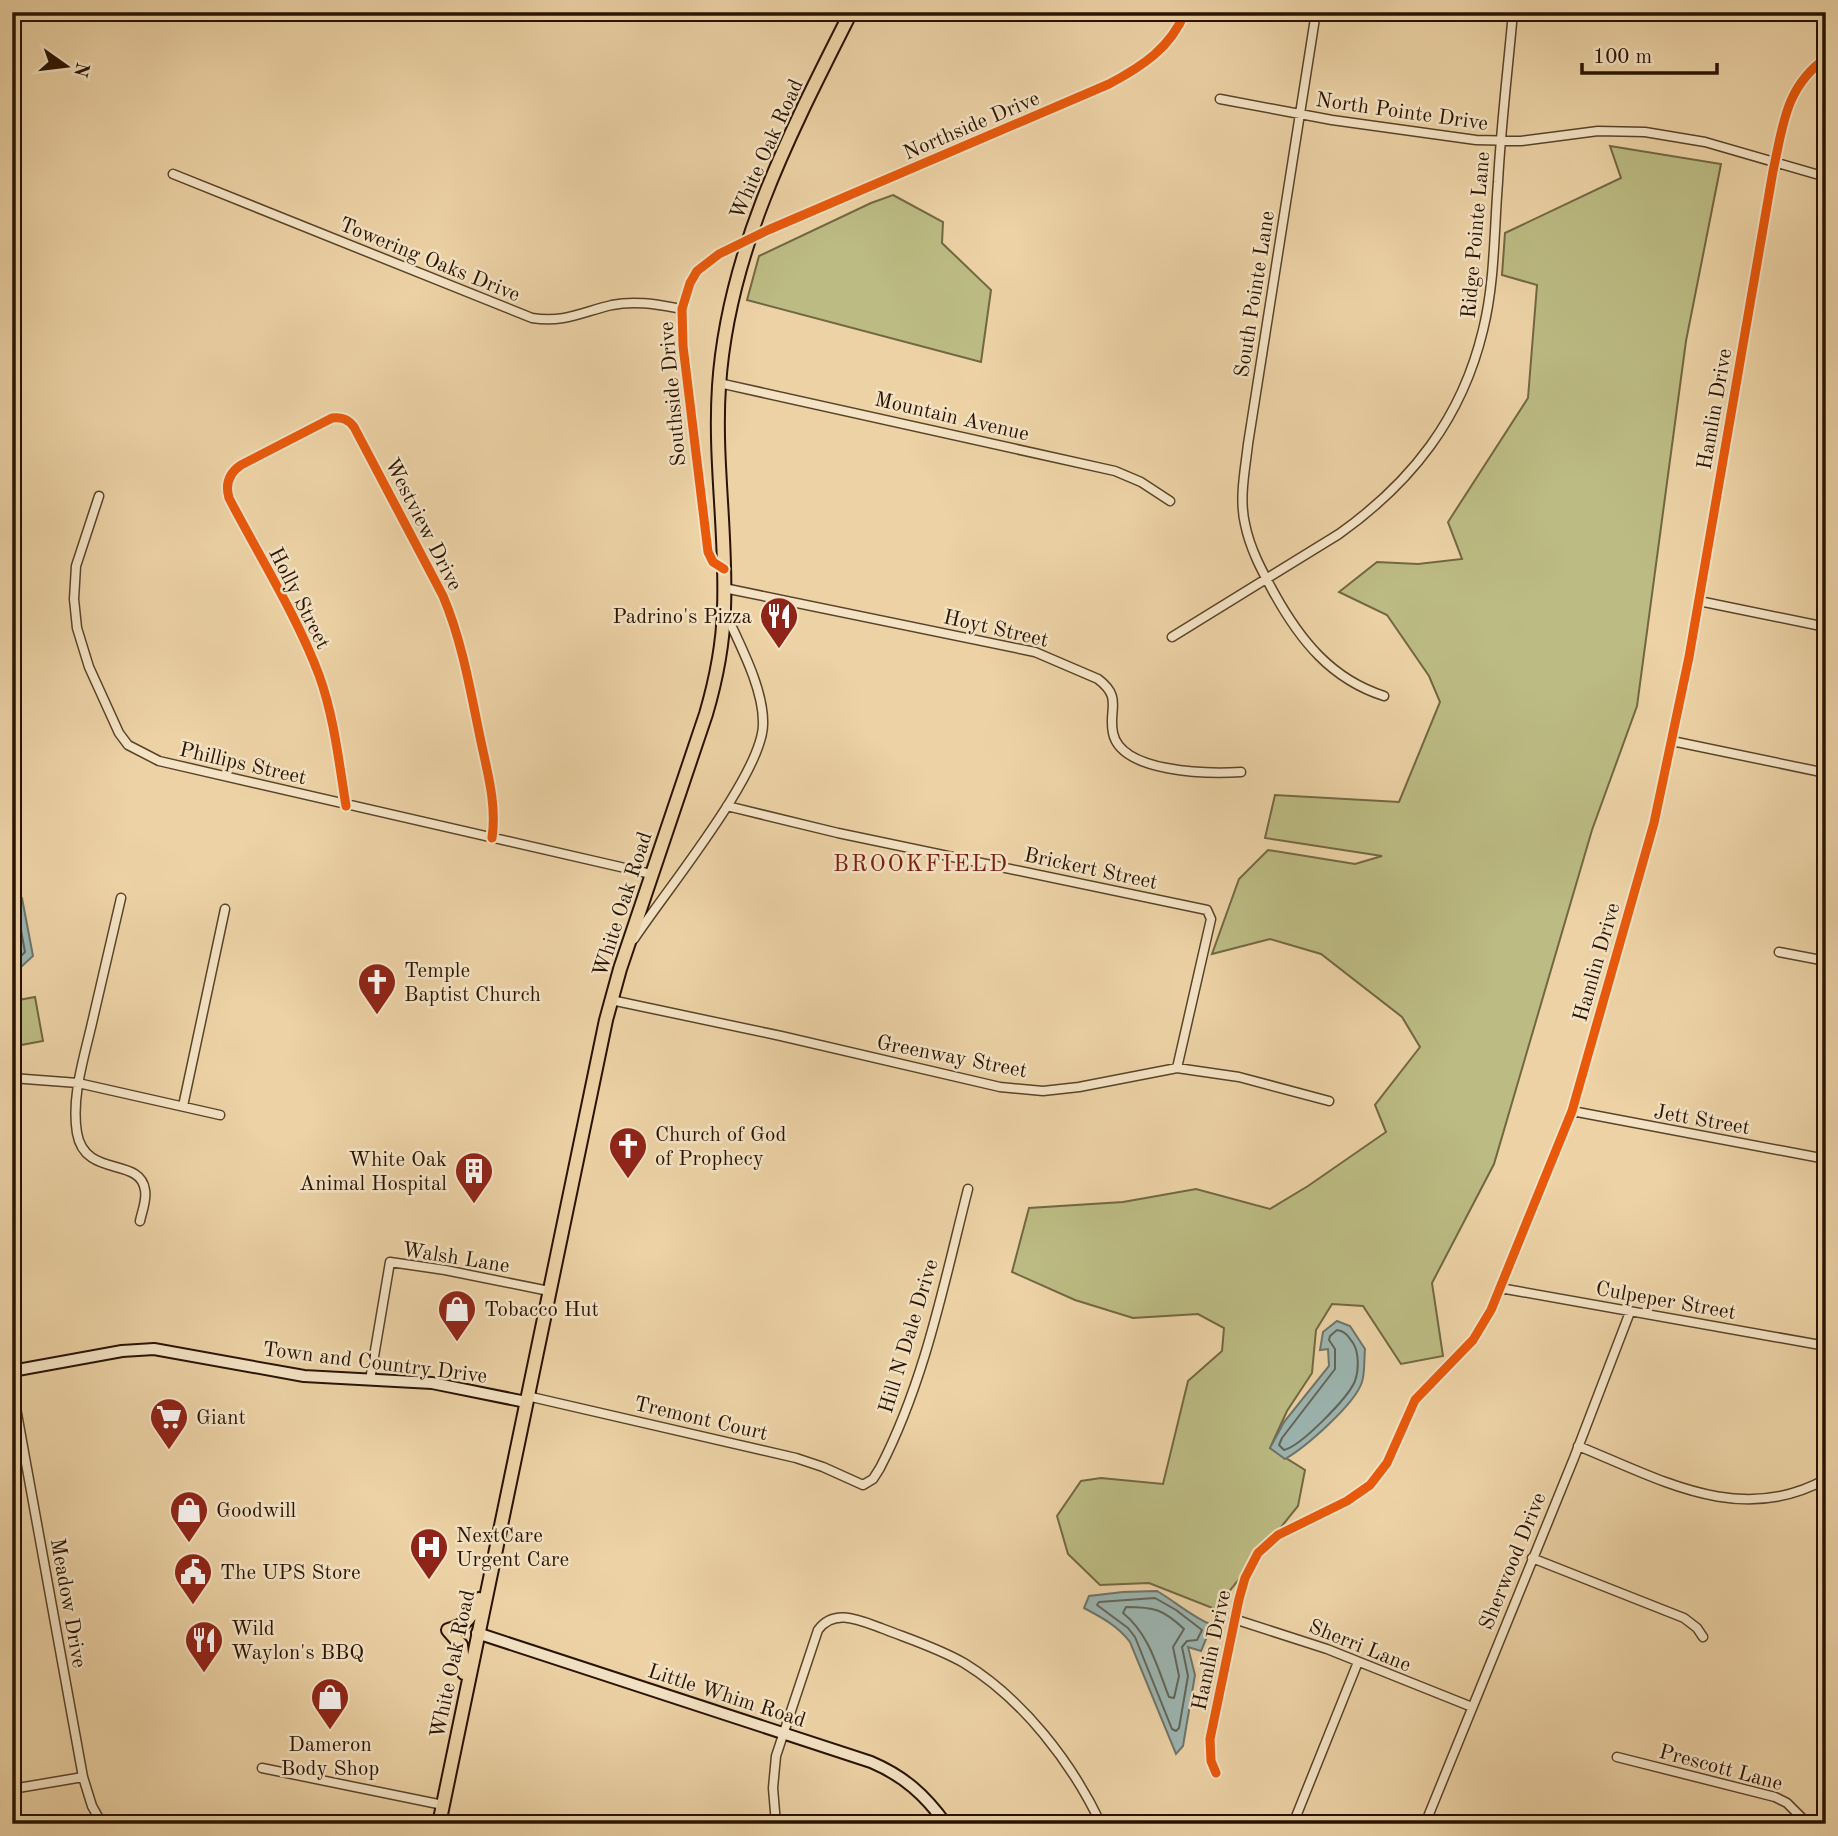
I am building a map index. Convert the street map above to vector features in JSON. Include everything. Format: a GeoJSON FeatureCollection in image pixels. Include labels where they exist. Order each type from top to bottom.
{"type":"FeatureCollection","features":[{"type":"Feature","properties":{"kind":"main road","name":"White Oak Road"},"geometry":{"type":"LineString","coordinates":[[439,1824],[611,1000],[712,693],[724,609],[718,413],[727,324],[748,239],[786,146],[851,12]]}},
{"type":"Feature","properties":{"kind":"main road"},"geometry":{"type":"LineString","coordinates":[[465,1694],[463,1650],[449,1630],[468,1621],[491,1566]]}},
{"type":"Feature","properties":{"kind":"street","name":"Northside Drive"},"geometry":{"type":"LineString","coordinates":[[748,239],[1110,84],[1143,64],[1167,44],[1185,12]]}},
{"type":"Feature","properties":{"kind":"street","name":"South Pointe Lane"},"geometry":{"type":"LineString","coordinates":[[1316,12],[1242,489],[1242,506],[1249,539],[1266,579],[1299,635],[1339,674],[1355,685],[1384,696]]}},
{"type":"Feature","properties":{"kind":"street","name":"Ridge Pointe Lane"},"geometry":{"type":"LineString","coordinates":[[1172,637],[1339,534],[1386,498],[1422,459],[1453,409],[1477,354],[1488,305],[1513,12]]}},
{"type":"Feature","properties":{"kind":"street","name":"Hamlin Drive"},"geometry":{"type":"LineString","coordinates":[[1216,1773],[1211,1761],[1210,1739],[1234,1619],[1245,1578],[1258,1553],[1287,1529],[1359,1494],[1379,1475],[1415,1400],[1473,1340],[1491,1310],[1572,1111],[1654,823],[1672,741],[1775,162],[1787,109],[1806,75],[1826,58]]}},
{"type":"Feature","properties":{"kind":"street","name":"North Pointe Drive"},"geometry":{"type":"LineString","coordinates":[[1220,99],[1454,138],[1501,142],[1598,131],[1646,132],[1705,142],[1826,177]]}},
{"type":"Feature","properties":{"kind":"street","name":"Towering Oaks Drive"},"geometry":{"type":"LineString","coordinates":[[173,174],[532,318],[568,319],[612,305],[629,303],[682,309]]}},
{"type":"Feature","properties":{"kind":"street","name":"Southside Drive"},"geometry":{"type":"LineString","coordinates":[[724,569],[713,562],[708,552],[683,346],[682,309],[685,295],[697,271],[719,254],[748,239]]}},
{"type":"Feature","properties":{"kind":"street","name":"Mountain Avenue"},"geometry":{"type":"LineString","coordinates":[[719,383],[1115,471],[1141,482],[1170,501]]}},
{"type":"Feature","properties":{"kind":"street","name":"Westview Drive"},"geometry":{"type":"LineString","coordinates":[[249,461],[332,418],[345,418],[354,427],[443,596],[453,621],[461,646],[494,806],[492,838]]}},
{"type":"Feature","properties":{"kind":"street","name":"Holly Street"},"geometry":{"type":"LineString","coordinates":[[249,461],[231,474],[227,492],[319,676],[346,806]]}},
{"type":"Feature","properties":{"kind":"street","name":"Phillips Street"},"geometry":{"type":"LineString","coordinates":[[99,496],[76,566],[74,599],[77,628],[89,667],[114,723],[128,745],[159,761],[652,874]]}},
{"type":"Feature","properties":{"kind":"street","name":"Hoyt Street"},"geometry":{"type":"LineString","coordinates":[[724,589],[1047,656],[1105,684],[1114,699],[1113,735],[1126,754],[1156,765],[1199,773],[1241,772]]}},
{"type":"Feature","properties":{"kind":"street"},"geometry":{"type":"LineString","coordinates":[[1699,601],[1826,626]]}},
{"type":"Feature","properties":{"kind":"street"},"geometry":{"type":"LineString","coordinates":[[620,969],[634,939],[727,806],[755,757],[762,738],[764,722],[752,678],[724,609]]}},
{"type":"Feature","properties":{"kind":"street"},"geometry":{"type":"LineString","coordinates":[[1672,741],[1826,773]]}},
{"type":"Feature","properties":{"kind":"street","name":"Brickert Street"},"geometry":{"type":"LineString","coordinates":[[727,806],[838,833],[1207,910],[1211,919],[1177,1068]]}},
{"type":"Feature","properties":{"kind":"street"},"geometry":{"type":"LineString","coordinates":[[121,898],[78,1083],[76,1131],[89,1156],[129,1170],[141,1179],[146,1192],[140,1222]]}},
{"type":"Feature","properties":{"kind":"street"},"geometry":{"type":"LineString","coordinates":[[183,1106],[225,909]]}},
{"type":"Feature","properties":{"kind":"street"},"geometry":{"type":"LineString","coordinates":[[1779,953],[1826,961]]}},
{"type":"Feature","properties":{"kind":"street","name":"Greenway Street"},"geometry":{"type":"LineString","coordinates":[[611,1000],[1000,1087],[1043,1091],[1079,1087],[1177,1068],[1239,1077],[1329,1101]]}},
{"type":"Feature","properties":{"kind":"street"},"geometry":{"type":"LineString","coordinates":[[12,1078],[78,1083],[220,1115]]}},
{"type":"Feature","properties":{"kind":"street","name":"Jett Street"},"geometry":{"type":"LineString","coordinates":[[1572,1111],[1826,1159]]}},
{"type":"Feature","properties":{"kind":"street","name":"Hill N Dale Drive"},"geometry":{"type":"LineString","coordinates":[[863,1485],[873,1479],[880,1468],[910,1396],[933,1328],[968,1189]]}},
{"type":"Feature","properties":{"kind":"street","name":"Walsh Lane"},"geometry":{"type":"LineString","coordinates":[[370,1380],[390,1262],[549,1291]]}},
{"type":"Feature","properties":{"kind":"street","name":"Culpeper Street"},"geometry":{"type":"LineString","coordinates":[[1500,1288],[1826,1346]]}},
{"type":"Feature","properties":{"kind":"street","name":"Sherwood Drive"},"geometry":{"type":"LineString","coordinates":[[1425,1824],[1630,1312]]}},
{"type":"Feature","properties":{"kind":"street","name":"Town and Country Drive"},"geometry":{"type":"LineString","coordinates":[[12,1371],[122,1351],[154,1349],[304,1376],[448,1385],[527,1399]]}},
{"type":"Feature","properties":{"kind":"street","name":"Meadow Drive"},"geometry":{"type":"LineString","coordinates":[[12,1386],[83,1777],[92,1806],[102,1824]]}},
{"type":"Feature","properties":{"kind":"street","name":"Tremont Court"},"geometry":{"type":"LineString","coordinates":[[527,1399],[796,1458],[863,1485]]}},
{"type":"Feature","properties":{"kind":"street"},"geometry":{"type":"LineString","coordinates":[[1578,1446],[1677,1485],[1729,1500],[1782,1498],[1826,1479]]}},
{"type":"Feature","properties":{"kind":"street"},"geometry":{"type":"LineString","coordinates":[[1532,1558],[1684,1618],[1697,1628],[1703,1637]]}},
{"type":"Feature","properties":{"kind":"street"},"geometry":{"type":"LineString","coordinates":[[776,1824],[773,1772],[782,1734],[818,1630],[828,1620],[846,1617],[945,1653],[982,1676],[1023,1713],[1047,1741],[1074,1778],[1101,1824]]}},
{"type":"Feature","properties":{"kind":"street","name":"Sherri Lane"},"geometry":{"type":"LineString","coordinates":[[1234,1619],[1295,1637],[1472,1707]]}},
{"type":"Feature","properties":{"kind":"street","name":"Little Whim Road"},"geometry":{"type":"LineString","coordinates":[[477,1633],[890,1770],[917,1789],[946,1824]]}},
{"type":"Feature","properties":{"kind":"street"},"geometry":{"type":"LineString","coordinates":[[1293,1824],[1358,1662]]}},
{"type":"Feature","properties":{"kind":"street","name":"Prescott Lane"},"geometry":{"type":"LineString","coordinates":[[1617,1758],[1775,1797],[1787,1803],[1808,1824]]}},
{"type":"Feature","properties":{"kind":"street"},"geometry":{"type":"LineString","coordinates":[[262,1769],[443,1805]]}},
{"type":"Feature","properties":{"kind":"street"},"geometry":{"type":"LineString","coordinates":[[12,1789],[83,1777]]}},
{"type":"Feature","properties":{"kind":"shaded area"},"geometry":{"type":"Polygon","coordinates":[[[1610,146],[1721,164],[1686,341],[1637,706],[1592,830],[1494,1164],[1432,1283],[1443,1356],[1401,1364],[1363,1306],[1332,1304],[1316,1330],[1312,1373],[1287,1411],[1270,1448],[1305,1470],[1298,1506],[1215,1609],[1149,1583],[1100,1585],[1068,1554],[1057,1516],[1081,1481],[1101,1478],[1163,1484],[1188,1381],[1222,1351],[1224,1328],[1198,1314],[1133,1318],[1075,1300],[1012,1272],[1029,1208],[1123,1202],[1196,1189],[1270,1209],[1386,1132],[1375,1105],[1420,1047],[1402,1017],[1321,954],[1270,939],[1212,954],[1239,879],[1268,850],[1355,864],[1382,856],[1265,838],[1275,795],[1399,802],[1440,702],[1429,676],[1387,615],[1339,592],[1377,562],[1418,564],[1462,559],[1448,522],[1528,398],[1537,285],[1502,275],[1505,233],[1621,178],[1610,146]]]}},
{"type":"Feature","properties":{"kind":"shaded area"},"geometry":{"type":"Polygon","coordinates":[[[893,195],[943,222],[942,243],[991,290],[981,362],[747,300],[759,256],[893,195]]]}},
{"type":"Feature","properties":{"kind":"shaded area"},"geometry":{"type":"Polygon","coordinates":[[[35,997],[43,1041],[21,1045],[13,1001],[35,997]]]}},
{"type":"Feature","properties":{"kind":"water"},"geometry":{"type":"Polygon","coordinates":[[[12,889],[22,898],[33,956],[22,966],[12,961],[12,889]]]}},
{"type":"Feature","properties":{"kind":"water"},"geometry":{"type":"Polygon","coordinates":[[[1337,1321],[1350,1326],[1365,1349],[1362,1382],[1350,1402],[1329,1424],[1285,1459],[1270,1448],[1284,1422],[1329,1366],[1328,1349],[1320,1350],[1323,1332],[1337,1321]]]}},
{"type":"Feature","properties":{"kind":"water"},"geometry":{"type":"Polygon","coordinates":[[[1157,1591],[1212,1625],[1201,1651],[1188,1647],[1195,1675],[1183,1746],[1176,1754],[1130,1642],[1103,1618],[1084,1608],[1089,1596],[1157,1591]]]}},
{"type":"Feature","properties":{"kind":"cycle path"},"geometry":{"type":"LineString","coordinates":[[724,569],[713,562],[708,552],[683,346],[682,309],[690,283],[697,271],[719,254],[768,230],[1109,84],[1154,55],[1172,36],[1185,12]]}},
{"type":"Feature","properties":{"kind":"cycle path"},"geometry":{"type":"LineString","coordinates":[[1216,1773],[1211,1761],[1210,1739],[1239,1599],[1245,1578],[1258,1553],[1278,1535],[1347,1501],[1370,1485],[1387,1463],[1415,1400],[1473,1340],[1491,1310],[1572,1111],[1654,823],[1689,657],[1783,123],[1802,82],[1812,69],[1826,58]]}},
{"type":"Feature","properties":{"kind":"cycle path"},"geometry":{"type":"LineString","coordinates":[[346,806],[332,723],[319,675],[289,608],[229,498],[228,488],[231,475],[241,465],[332,418],[347,420],[354,427],[450,613],[465,665],[488,775],[493,813],[492,838]]}},
{"type":"Feature","properties":{"kind":"place","name":"Padrino's Pizza"},"geometry":{"type":"Point","coordinates":[779,650]}},
{"type":"Feature","properties":{"kind":"place","name":"Temple Baptist Church"},"geometry":{"type":"Point","coordinates":[377,1016]}},
{"type":"Feature","properties":{"kind":"place","name":"Church of God of Prophecy"},"geometry":{"type":"Point","coordinates":[628,1180]}},
{"type":"Feature","properties":{"kind":"place","name":"White Oak Animal Hospital"},"geometry":{"type":"Point","coordinates":[474,1205]}},
{"type":"Feature","properties":{"kind":"place","name":"Tobacco Hut"},"geometry":{"type":"Point","coordinates":[457,1343]}},
{"type":"Feature","properties":{"kind":"place","name":"Giant"},"geometry":{"type":"Point","coordinates":[169,1451]}},
{"type":"Feature","properties":{"kind":"place","name":"Goodwill"},"geometry":{"type":"Point","coordinates":[189,1544]}},
{"type":"Feature","properties":{"kind":"place","name":"NextCare Urgent Care"},"geometry":{"type":"Point","coordinates":[429,1581]}},
{"type":"Feature","properties":{"kind":"place","name":"The UPS Store"},"geometry":{"type":"Point","coordinates":[193,1606]}},
{"type":"Feature","properties":{"kind":"place","name":"Wild Waylon's BBQ"},"geometry":{"type":"Point","coordinates":[204,1674]}},
{"type":"Feature","properties":{"kind":"place","name":"Dameron Body Shop"},"geometry":{"type":"Point","coordinates":[330,1731]}},
{"type":"Feature","properties":{"kind":"district","name":"BROOKFIELD"},"geometry":{"type":"Point","coordinates":[921,863]}}]}
